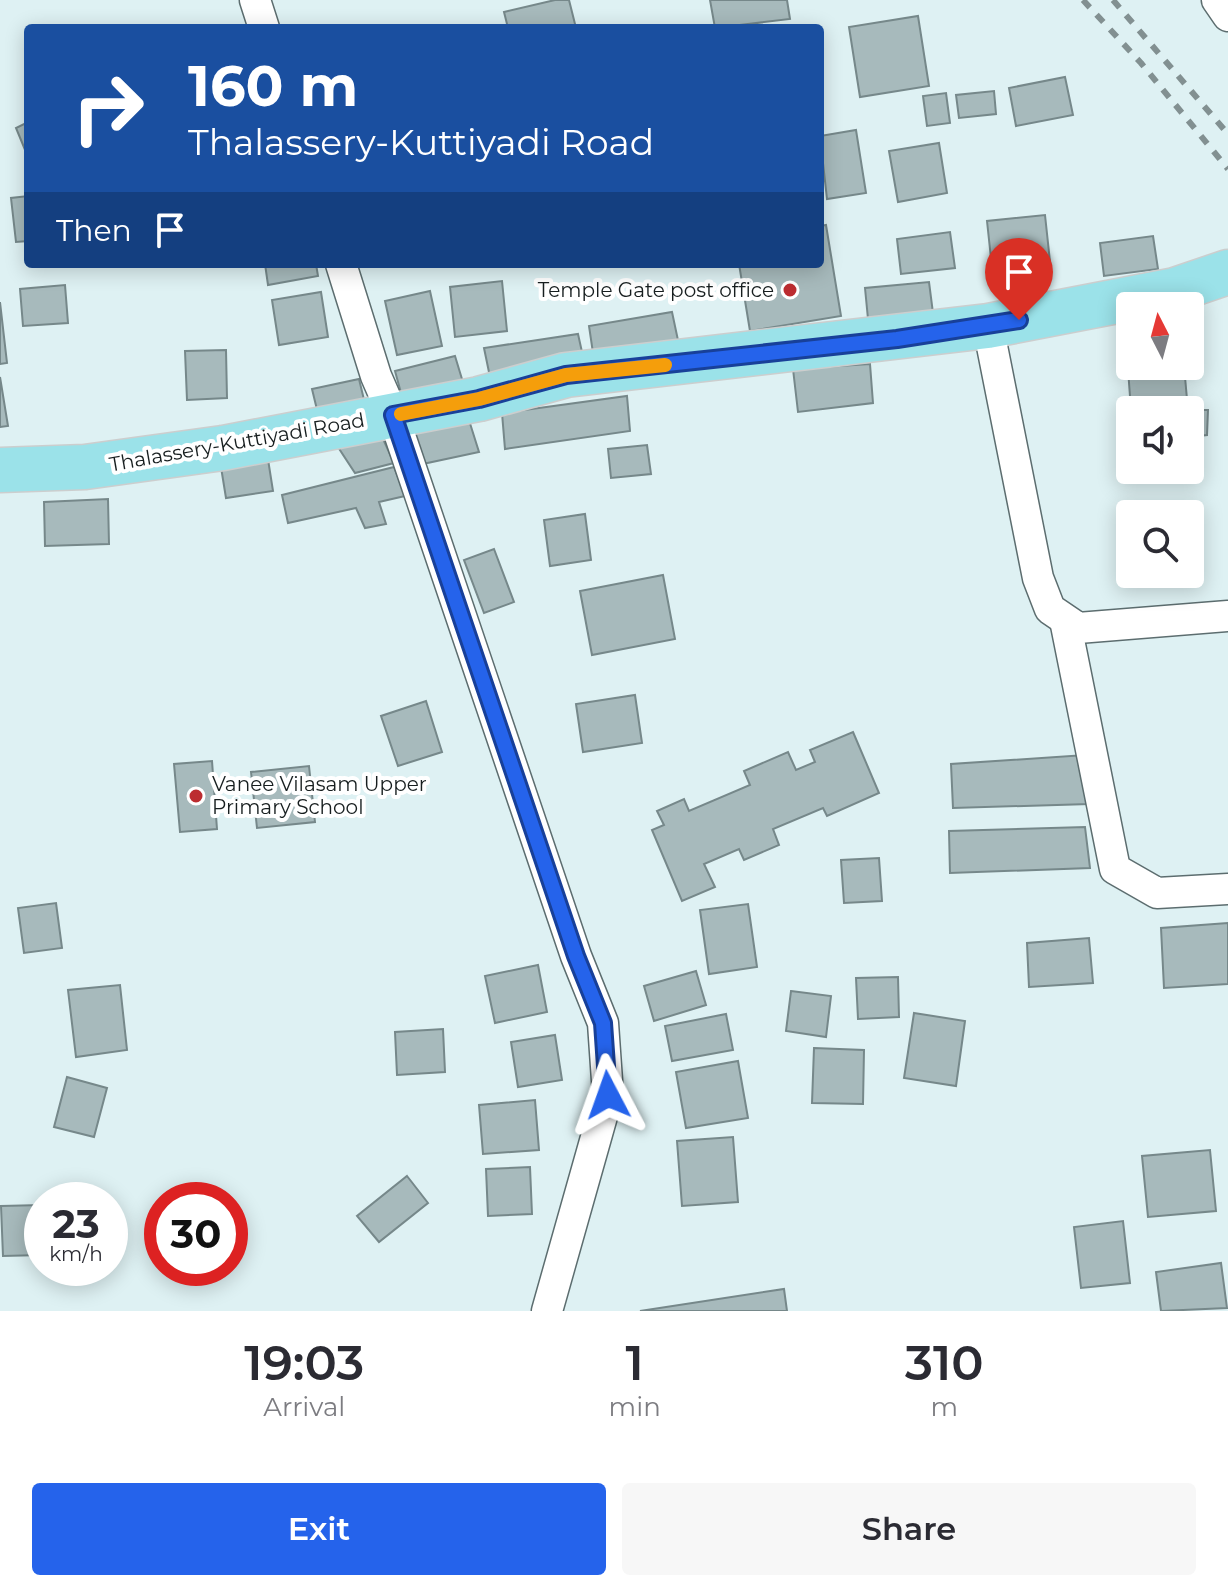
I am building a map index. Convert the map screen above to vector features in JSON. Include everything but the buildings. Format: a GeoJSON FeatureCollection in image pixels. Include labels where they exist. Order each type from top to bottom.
{"type":"FeatureCollection","features":[{"type":"Feature","properties":{"kind":"main road","name":"Thalassery-Kuttiyadi Road"},"geometry":{"type":"LineString","coordinates":[[0,470],[85,467],[208,450],[479,399],[566,375],[988,326],[1175,290],[1228,272]]}},
{"type":"Feature","properties":{"kind":"street"},"geometry":{"type":"LineString","coordinates":[[255,0],[263,24]]}},
{"type":"Feature","properties":{"kind":"street"},"geometry":{"type":"LineString","coordinates":[[1217,0],[1228,16]]}},
{"type":"Feature","properties":{"kind":"street"},"geometry":{"type":"LineString","coordinates":[[342,268],[376,376],[393,415],[576,956],[603,1023],[608,1095],[547,1311]]}},
{"type":"Feature","properties":{"kind":"street"},"geometry":{"type":"LineString","coordinates":[[988,326],[1038,578],[1050,609],[1078,628],[1228,616]]}},
{"type":"Feature","properties":{"kind":"street"},"geometry":{"type":"LineString","coordinates":[[1065,620],[1115,869],[1157,893],[1228,889]]}},
{"type":"Feature","properties":{"kind":"railway"},"geometry":{"type":"LineString","coordinates":[[1083,0],[1141,63],[1228,169]]}},
{"type":"Feature","properties":{"kind":"railway"},"geometry":{"type":"LineString","coordinates":[[1113,0],[1228,134]]}},
{"type":"Feature","properties":{"kind":"slow traffic"},"geometry":{"type":"LineString","coordinates":[[401,414],[479,399],[566,375],[665,365]]}},
{"type":"Feature","properties":{"kind":"place","name":"Temple Gate post office"},"geometry":{"type":"Point","coordinates":[790,290]}},
{"type":"Feature","properties":{"kind":"place","name":"Vanee Vilasam Upper Primary School"},"geometry":{"type":"Point","coordinates":[196,796]}},
{"type":"Feature","properties":{"kind":"route"},"geometry":{"type":"LineString","coordinates":[[608,1095],[603,1023],[576,956],[393,415],[479,399],[566,375],[897,339],[1019,320]]}}]}
